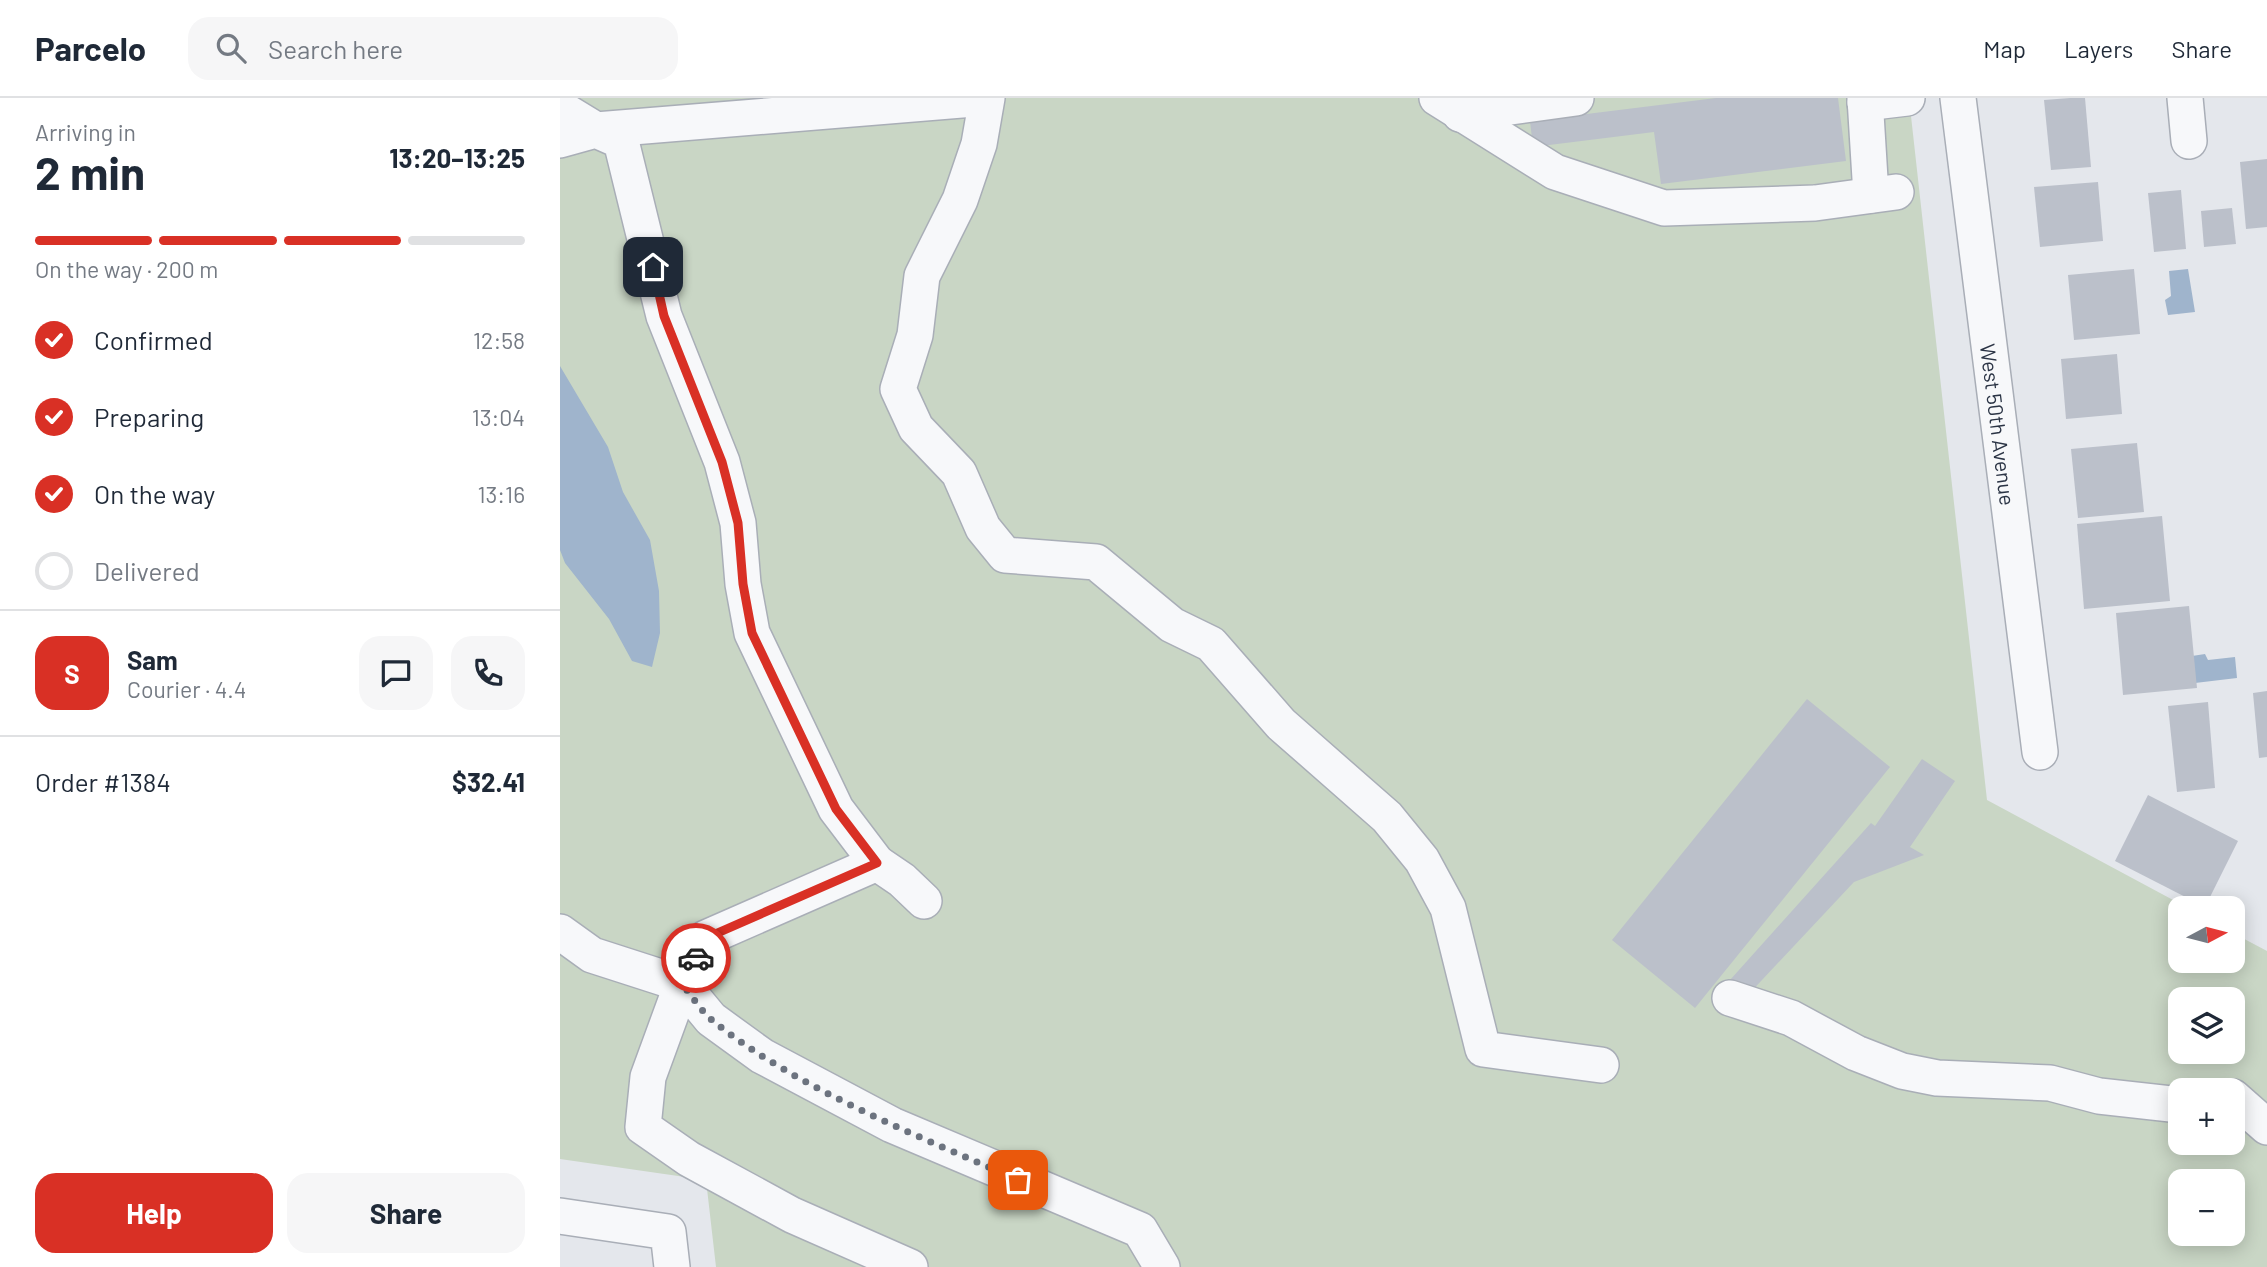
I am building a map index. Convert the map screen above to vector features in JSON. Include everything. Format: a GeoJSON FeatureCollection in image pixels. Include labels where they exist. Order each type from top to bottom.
{"type":"FeatureCollection","features":[{"type":"Feature","properties":{"kind":"street"},"geometry":{"type":"LineString","coordinates":[[560,140],[596,130],[986,98],[979,144],[960,200],[922,276],[915,335],[898,389],[916,429],[959,473],[983,528],[1005,555],[1096,562],[1172,625],[1211,644],[1281,724],[1387,817],[1422,860],[1448,908],[1483,1049],[1601,1065]]}},
{"type":"Feature","properties":{"kind":"street"},"geometry":{"type":"LineString","coordinates":[[1448,106],[1576,98]]}},
{"type":"Feature","properties":{"kind":"street"},"geometry":{"type":"LineString","coordinates":[[1448,106],[1555,172],[1664,208],[1815,203],[1884,193],[1865,101],[1906,98]]}},
{"type":"Feature","properties":{"kind":"street","name":"West 50th Avenue"},"geometry":{"type":"LineString","coordinates":[[1958,98],[2040,752]]}},
{"type":"Feature","properties":{"kind":"street"},"geometry":{"type":"LineString","coordinates":[[2185,98],[2189,141]]}},
{"type":"Feature","properties":{"kind":"street"},"geometry":{"type":"LineString","coordinates":[[560,108],[596,130],[621,141],[664,316],[722,462],[738,523],[743,584],[752,633],[836,809],[877,863],[902,880],[924,901]]}},
{"type":"Feature","properties":{"kind":"street"},"geometry":{"type":"LineString","coordinates":[[877,863],[706,938],[682,984],[648,1077],[643,1127],[689,1158],[792,1215],[910,1267]]}},
{"type":"Feature","properties":{"kind":"street"},"geometry":{"type":"LineString","coordinates":[[560,932],[592,955],[682,984],[711,1019],[762,1056],[892,1125],[1140,1230],[1162,1267]]}},
{"type":"Feature","properties":{"kind":"street"},"geometry":{"type":"LineString","coordinates":[[1730,998],[1791,1018],[1856,1053],[1902,1071],[1937,1078],[2050,1083],[2099,1096],[2168,1104]]}},
{"type":"Feature","properties":{"kind":"street"},"geometry":{"type":"LineString","coordinates":[[2245,1108],[2267,1127]]}},
{"type":"Feature","properties":{"kind":"street"},"geometry":{"type":"LineString","coordinates":[[560,1216],[668,1231],[672,1267]]}},
{"type":"Feature","properties":{"kind":"green space"},"geometry":{"type":"Polygon","coordinates":[[[560,98],[1909,98],[1987,800],[2168,897],[2168,973],[2245,973],[2245,939],[2267,951],[2267,1267],[716,1267],[706,1180],[560,1159],[560,98]]]}},
{"type":"Feature","properties":{"kind":"water"},"geometry":{"type":"Polygon","coordinates":[[[2188,269],[2195,312],[2168,315],[2165,300],[2171,296],[2169,271],[2188,269]]]}},
{"type":"Feature","properties":{"kind":"water"},"geometry":{"type":"Polygon","coordinates":[[[560,366],[608,447],[623,492],[650,540],[659,591],[660,633],[652,667],[632,661],[609,619],[565,563],[560,550],[560,366]]]}},
{"type":"Feature","properties":{"kind":"water"},"geometry":{"type":"Polygon","coordinates":[[[2205,654],[2208,660],[2235,657],[2237,678],[2195,683],[2192,656],[2205,654]]]}},
{"type":"Feature","properties":{"kind":"building"},"geometry":{"type":"Polygon","coordinates":[[[1716,98],[1838,98],[1846,161],[1661,184],[1654,132],[1533,147],[1530,121],[1716,98]]]}},
{"type":"Feature","properties":{"kind":"building"},"geometry":{"type":"Polygon","coordinates":[[[2085,98],[2091,167],[2051,170],[2044,100],[2085,98]]]}},
{"type":"Feature","properties":{"kind":"building"},"geometry":{"type":"Polygon","coordinates":[[[2267,159],[2267,227],[2246,229],[2240,162],[2267,159]]]}},
{"type":"Feature","properties":{"kind":"building"},"geometry":{"type":"Polygon","coordinates":[[[2098,182],[2103,241],[2040,247],[2034,187],[2098,182]]]}},
{"type":"Feature","properties":{"kind":"building"},"geometry":{"type":"Polygon","coordinates":[[[2181,190],[2186,249],[2154,252],[2148,193],[2181,190]]]}},
{"type":"Feature","properties":{"kind":"building"},"geometry":{"type":"Polygon","coordinates":[[[2232,208],[2236,244],[2204,247],[2201,211],[2232,208]]]}},
{"type":"Feature","properties":{"kind":"building"},"geometry":{"type":"Polygon","coordinates":[[[2134,269],[2140,334],[2074,340],[2068,275],[2134,269]]]}},
{"type":"Feature","properties":{"kind":"building"},"geometry":{"type":"Polygon","coordinates":[[[2117,354],[2122,414],[2066,419],[2061,359],[2117,354]]]}},
{"type":"Feature","properties":{"kind":"building"},"geometry":{"type":"Polygon","coordinates":[[[2137,443],[2144,512],[2078,518],[2071,449],[2137,443]]]}},
{"type":"Feature","properties":{"kind":"building"},"geometry":{"type":"Polygon","coordinates":[[[2162,516],[2170,601],[2084,609],[2077,524],[2162,516]]]}},
{"type":"Feature","properties":{"kind":"building"},"geometry":{"type":"Polygon","coordinates":[[[2189,606],[2197,688],[2123,695],[2116,613],[2189,606]]]}},
{"type":"Feature","properties":{"kind":"building"},"geometry":{"type":"Polygon","coordinates":[[[2267,691],[2267,757],[2259,758],[2253,693],[2267,691]]]}},
{"type":"Feature","properties":{"kind":"building"},"geometry":{"type":"Polygon","coordinates":[[[1807,699],[1890,767],[1695,1008],[1612,940],[1807,699]]]}},
{"type":"Feature","properties":{"kind":"building"},"geometry":{"type":"Polygon","coordinates":[[[2208,702],[2215,788],[2177,792],[2168,706],[2208,702]]]}},
{"type":"Feature","properties":{"kind":"building"},"geometry":{"type":"Polygon","coordinates":[[[1922,759],[1955,781],[1910,847],[1924,855],[1854,882],[1747,996],[1730,980],[1871,823],[1875,826],[1922,759]]]}},
{"type":"Feature","properties":{"kind":"building"},"geometry":{"type":"Polygon","coordinates":[[[2148,795],[2238,841],[2210,896],[2183,896],[2115,861],[2148,795]]]}},
{"type":"Feature","properties":{"kind":"way so far"},"geometry":{"type":"LineString","coordinates":[[696,958],[682,984],[711,1019],[762,1056],[892,1125],[1018,1180]]}},
{"type":"Feature","properties":{"kind":"route"},"geometry":{"type":"LineString","coordinates":[[653,267],[664,316],[722,462],[738,523],[743,584],[752,633],[836,809],[877,863],[706,938],[696,958]]}}]}
